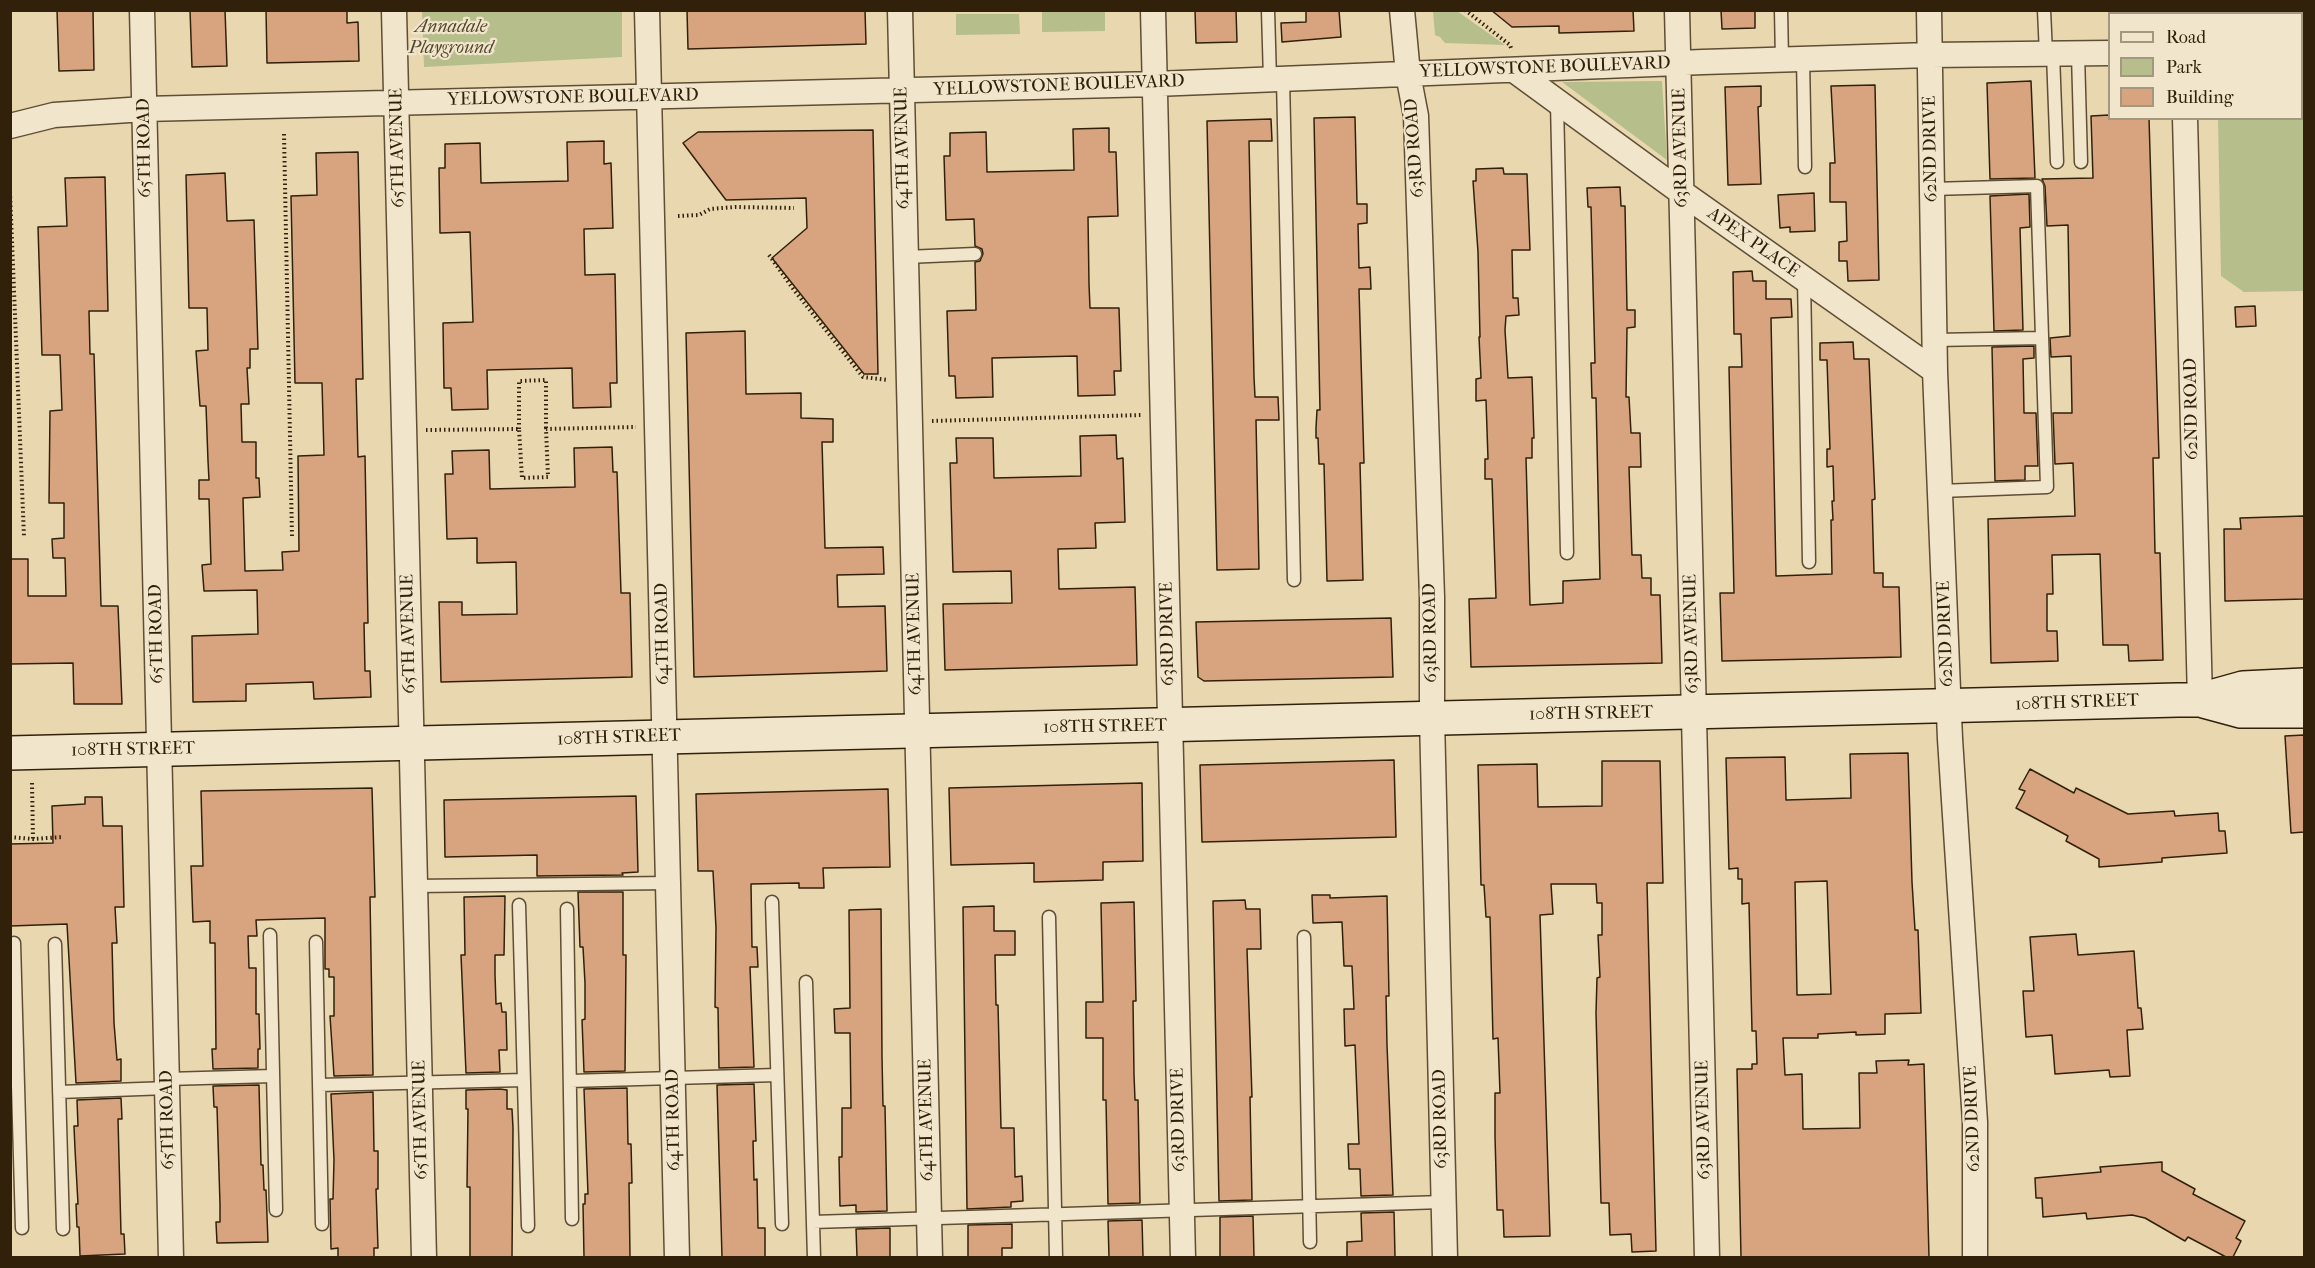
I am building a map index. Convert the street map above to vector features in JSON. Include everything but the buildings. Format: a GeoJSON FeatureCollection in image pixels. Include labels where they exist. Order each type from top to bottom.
{"type":"FeatureCollection","features":[{"type":"Feature","properties":{"kind":"main road","name":"108TH STREET"},"geometry":{"type":"LineString","coordinates":[[10,753],[2200,700],[2243,688],[2304,685]]}},
{"type":"Feature","properties":{"kind":"main road","name":"108TH STREET"},"geometry":{"type":"LineString","coordinates":[[2200,700],[2241,711],[2304,711]]}},
{"type":"Feature","properties":{"kind":"street","name":"65TH ROAD"},"geometry":{"type":"LineString","coordinates":[[142,10],[171,1257]]}},
{"type":"Feature","properties":{"kind":"street","name":"65TH AVENUE"},"geometry":{"type":"LineString","coordinates":[[394,10],[424,1257]]}},
{"type":"Feature","properties":{"kind":"street","name":"64TH ROAD"},"geometry":{"type":"LineString","coordinates":[[648,10],[677,1257]]}},
{"type":"Feature","properties":{"kind":"street","name":"64TH AVENUE"},"geometry":{"type":"LineString","coordinates":[[900,10],[930,1257]]}},
{"type":"Feature","properties":{"kind":"street","name":"63RD DRIVE"},"geometry":{"type":"LineString","coordinates":[[1153,10],[1183,1257]]}},
{"type":"Feature","properties":{"kind":"street","name":"63RD ROAD"},"geometry":{"type":"LineString","coordinates":[[1402,10],[1408,74],[1416,116],[1432,597],[1432,718],[1445,1257]]}},
{"type":"Feature","properties":{"kind":"street","name":"63RD AVENUE"},"geometry":{"type":"LineString","coordinates":[[1677,10],[1707,1257]]}},
{"type":"Feature","properties":{"kind":"street","name":"62ND DRIVE"},"geometry":{"type":"LineString","coordinates":[[1929,10],[1935,371],[1948,707],[1975,1122],[1975,1257]]}},
{"type":"Feature","properties":{"kind":"street","name":"YELLOWSTONE BOULEVARD"},"geometry":{"type":"LineString","coordinates":[[10,126],[54,115],[144,108],[1276,80],[1408,74],[1512,60],[1679,63],[1930,55],[2108,53]]}},
{"type":"Feature","properties":{"kind":"street","name":"APEX PLACE"},"geometry":{"type":"LineString","coordinates":[[1512,60],[1557,102],[1935,371]]}},
{"type":"Feature","properties":{"kind":"street","name":"62ND ROAD"},"geometry":{"type":"LineString","coordinates":[[2185,120],[2200,700]]}},
{"type":"Feature","properties":{"kind":"lane"},"geometry":{"type":"LineString","coordinates":[[1268,10],[1276,80],[1294,580]]}},
{"type":"Feature","properties":{"kind":"lane"},"geometry":{"type":"LineString","coordinates":[[1781,10],[1793,59],[1805,167]]}},
{"type":"Feature","properties":{"kind":"lane"},"geometry":{"type":"LineString","coordinates":[[2044,10],[2057,162]]}},
{"type":"Feature","properties":{"kind":"lane"},"geometry":{"type":"LineString","coordinates":[[2078,54],[2081,162]]}},
{"type":"Feature","properties":{"kind":"lane"},"geometry":{"type":"LineString","coordinates":[[1557,102],[1567,553]]}},
{"type":"Feature","properties":{"kind":"lane"},"geometry":{"type":"LineString","coordinates":[[1932,189],[2037,186],[2047,487],[1940,491]]}},
{"type":"Feature","properties":{"kind":"lane"},"geometry":{"type":"LineString","coordinates":[[906,257],[975,255]]}},
{"type":"Feature","properties":{"kind":"lane"},"geometry":{"type":"LineString","coordinates":[[1804,278],[1809,562]]}},
{"type":"Feature","properties":{"kind":"lane"},"geometry":{"type":"LineString","coordinates":[[1935,340],[2042,338]]}},
{"type":"Feature","properties":{"kind":"lane"},"geometry":{"type":"LineString","coordinates":[[415,886],[669,883]]}},
{"type":"Feature","properties":{"kind":"lane"},"geometry":{"type":"LineString","coordinates":[[772,902],[782,1224]]}},
{"type":"Feature","properties":{"kind":"lane"},"geometry":{"type":"LineString","coordinates":[[519,905],[528,1226]]}},
{"type":"Feature","properties":{"kind":"lane"},"geometry":{"type":"LineString","coordinates":[[567,909],[572,1219]]}},
{"type":"Feature","properties":{"kind":"lane"},"geometry":{"type":"LineString","coordinates":[[1048,917],[1056,1257]]}},
{"type":"Feature","properties":{"kind":"lane"},"geometry":{"type":"LineString","coordinates":[[270,935],[276,1210]]}},
{"type":"Feature","properties":{"kind":"lane"},"geometry":{"type":"LineString","coordinates":[[1304,938],[1311,1242]]}},
{"type":"Feature","properties":{"kind":"lane"},"geometry":{"type":"LineString","coordinates":[[316,942],[322,1224]]}},
{"type":"Feature","properties":{"kind":"lane"},"geometry":{"type":"LineString","coordinates":[[14,943],[14,1083],[22,1228]]}},
{"type":"Feature","properties":{"kind":"lane"},"geometry":{"type":"LineString","coordinates":[[56,944],[63,1230]]}},
{"type":"Feature","properties":{"kind":"lane"},"geometry":{"type":"LineString","coordinates":[[806,982],[814,1257]]}},
{"type":"Feature","properties":{"kind":"lane"},"geometry":{"type":"LineString","coordinates":[[570,1081],[777,1075]]}},
{"type":"Feature","properties":{"kind":"lane"},"geometry":{"type":"LineString","coordinates":[[59,1092],[273,1076]]}},
{"type":"Feature","properties":{"kind":"lane"},"geometry":{"type":"LineString","coordinates":[[319,1086],[524,1080]]}},
{"type":"Feature","properties":{"kind":"lane"},"geometry":{"type":"LineString","coordinates":[[813,1222],[1443,1202]]}},
{"type":"Feature","properties":{"kind":"path"},"geometry":{"type":"LineString","coordinates":[[1465,10],[1510,45],[1512,60]]}},
{"type":"Feature","properties":{"kind":"path"},"geometry":{"type":"LineString","coordinates":[[284,134],[292,537]]}},
{"type":"Feature","properties":{"kind":"path"},"geometry":{"type":"LineString","coordinates":[[10,192],[24,537]]}},
{"type":"Feature","properties":{"kind":"path"},"geometry":{"type":"LineString","coordinates":[[678,216],[699,215],[710,209],[735,207],[794,208]]}},
{"type":"Feature","properties":{"kind":"path"},"geometry":{"type":"LineString","coordinates":[[769,255],[863,377],[888,380]]}},
{"type":"Feature","properties":{"kind":"path"},"geometry":{"type":"LineString","coordinates":[[546,380],[546,429],[548,477],[522,478],[519,381],[546,380]]}},
{"type":"Feature","properties":{"kind":"path"},"geometry":{"type":"LineString","coordinates":[[932,421],[1146,415]]}},
{"type":"Feature","properties":{"kind":"path"},"geometry":{"type":"LineString","coordinates":[[546,429],[658,427]]}},
{"type":"Feature","properties":{"kind":"path"},"geometry":{"type":"LineString","coordinates":[[405,431],[519,429]]}},
{"type":"Feature","properties":{"kind":"path"},"geometry":{"type":"LineString","coordinates":[[32,783],[33,839]]}},
{"type":"Feature","properties":{"kind":"path"},"geometry":{"type":"LineString","coordinates":[[10,837],[33,839],[62,837]]}},
{"type":"Feature","properties":{"kind":"green space","name":"Annadale Playground"},"geometry":{"type":"Polygon","coordinates":[[[422,11],[622,11],[622,57],[424,67],[422,11]]]}},
{"type":"Feature","properties":{"kind":"green space"},"geometry":{"type":"Polygon","coordinates":[[[1105,11],[1105,31],[1042,32],[1042,12],[1105,11]]]}},
{"type":"Feature","properties":{"kind":"green space"},"geometry":{"type":"Polygon","coordinates":[[[1433,11],[1457,11],[1505,45],[1445,43],[1435,35],[1433,11]]]}},
{"type":"Feature","properties":{"kind":"green space"},"geometry":{"type":"Polygon","coordinates":[[[956,14],[1019,14],[1020,34],[956,35],[956,14]]]}},
{"type":"Feature","properties":{"kind":"green space"},"geometry":{"type":"Polygon","coordinates":[[[1662,81],[1667,160],[1562,82],[1662,81]]]}},
{"type":"Feature","properties":{"kind":"green space"},"geometry":{"type":"Polygon","coordinates":[[[2304,96],[2304,291],[2244,292],[2221,276],[2218,120],[2303,120],[2304,96]]]}}]}
